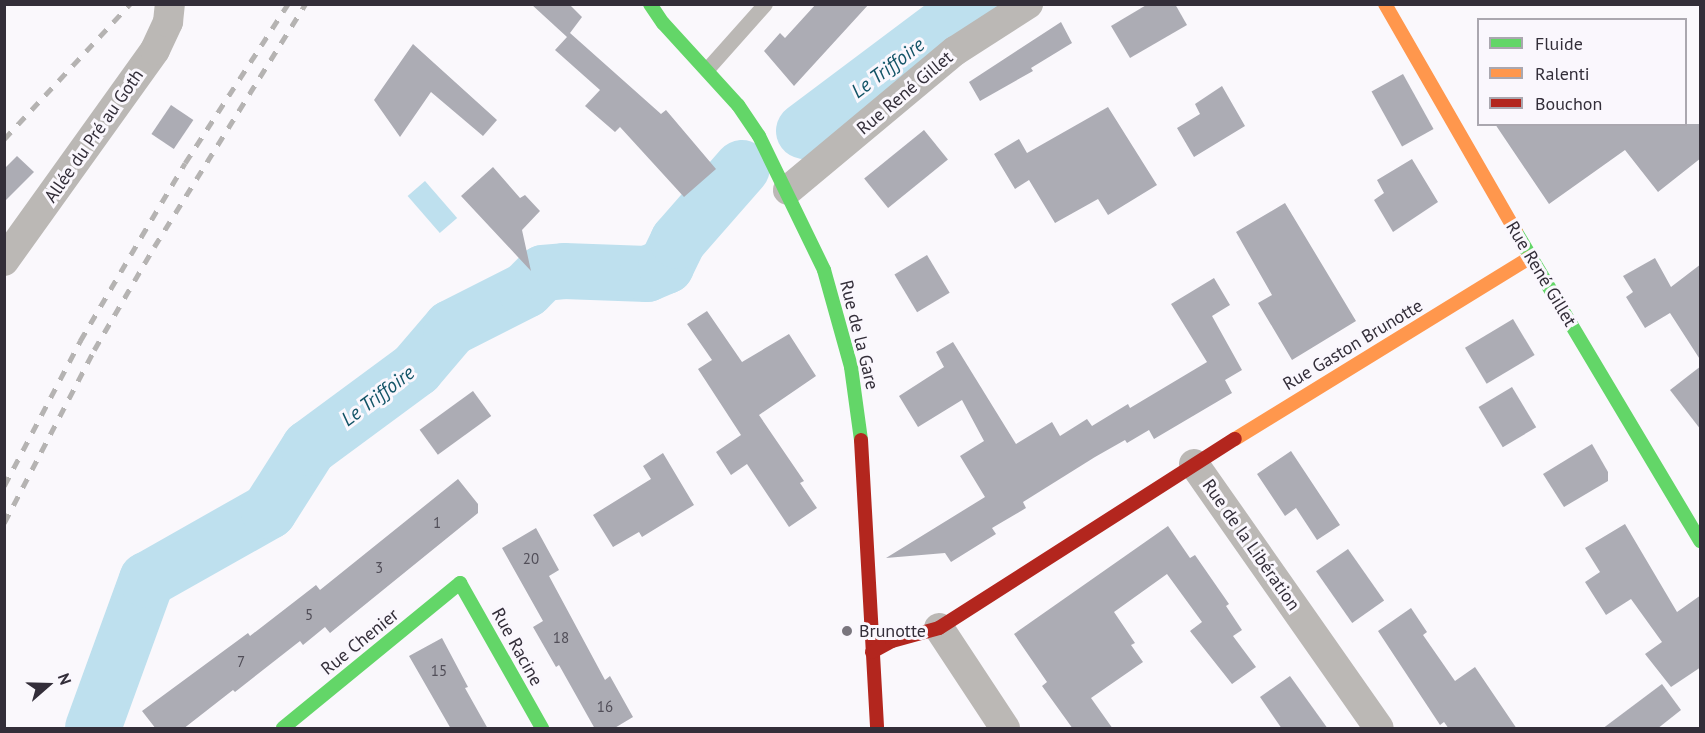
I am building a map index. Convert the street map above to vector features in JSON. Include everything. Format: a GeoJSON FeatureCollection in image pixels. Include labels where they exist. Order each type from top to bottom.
{"type":"FeatureCollection","features":[{"type":"Feature","properties":{"kind":"street","name":"Allée du Pré au Goth"},"geometry":{"type":"LineString","coordinates":[[4,261],[155,50],[168,22],[170,4]]}},
{"type":"Feature","properties":{"kind":"street","name":"Rue de la Gare"},"geometry":{"type":"LineString","coordinates":[[650,4],[663,23],[738,105],[759,136],[788,190],[824,270],[852,367],[860,430],[877,729]]}},
{"type":"Feature","properties":{"kind":"street","name":"Rue René Gillet"},"geometry":{"type":"LineString","coordinates":[[788,190],[955,51],[1028,4]]}},
{"type":"Feature","properties":{"kind":"street","name":"Rue René Gillet"},"geometry":{"type":"LineString","coordinates":[[1385,4],[1531,258],[1701,541]]}},
{"type":"Feature","properties":{"kind":"street","name":"Rue Gaston Brunotte"},"geometry":{"type":"LineString","coordinates":[[1194,464],[1531,258]]}},
{"type":"Feature","properties":{"kind":"street","name":"Rue de la Libération"},"geometry":{"type":"LineString","coordinates":[[872,652],[892,641],[939,628],[1194,464],[1379,729]]}},
{"type":"Feature","properties":{"kind":"street","name":"Rue Chenier"},"geometry":{"type":"LineString","coordinates":[[283,729],[460,583]]}},
{"type":"Feature","properties":{"kind":"street","name":"Rue Racine"},"geometry":{"type":"LineString","coordinates":[[460,583],[542,729]]}},
{"type":"Feature","properties":{"kind":"street"},"geometry":{"type":"LineString","coordinates":[[939,628],[1005,729]]}},
{"type":"Feature","properties":{"kind":"lane"},"geometry":{"type":"LineString","coordinates":[[707,69],[765,4]]}},
{"type":"Feature","properties":{"kind":"water"},"geometry":{"type":"Polygon","coordinates":[[[425,181],[457,218],[440,233],[408,196],[425,181]]]}},
{"type":"Feature","properties":{"kind":"building"},"geometry":{"type":"Polygon","coordinates":[[[531,4],[569,4],[582,17],[570,33],[661,114],[666,110],[716,169],[684,197],[620,127],[615,132],[585,106],[600,90],[555,50],[567,37],[531,4]]]}},
{"type":"Feature","properties":{"kind":"building"},"geometry":{"type":"Polygon","coordinates":[[[816,4],[869,4],[794,86],[764,51],[780,33],[785,38],[816,4]]]}},
{"type":"Feature","properties":{"kind":"building"},"geometry":{"type":"Polygon","coordinates":[[[1148,4],[1175,4],[1187,25],[1130,58],[1111,26],[1148,4]]]}},
{"type":"Feature","properties":{"kind":"building"},"geometry":{"type":"Polygon","coordinates":[[[1061,22],[1072,43],[1031,68],[1033,71],[980,101],[969,82],[1061,22]]]}},
{"type":"Feature","properties":{"kind":"building"},"geometry":{"type":"Polygon","coordinates":[[[413,44],[497,120],[483,136],[431,92],[400,137],[374,100],[413,44]]]}},
{"type":"Feature","properties":{"kind":"building"},"geometry":{"type":"Polygon","coordinates":[[[1403,74],[1434,129],[1402,147],[1372,91],[1403,74]]]}},
{"type":"Feature","properties":{"kind":"building"},"geometry":{"type":"Polygon","coordinates":[[[1222,86],[1245,126],[1194,157],[1177,128],[1200,114],[1195,104],[1222,86]]]}},
{"type":"Feature","properties":{"kind":"building"},"geometry":{"type":"Polygon","coordinates":[[[171,105],[193,120],[174,149],[151,134],[171,105]]]}},
{"type":"Feature","properties":{"kind":"building"},"geometry":{"type":"Polygon","coordinates":[[[1108,107],[1157,185],[1108,215],[1098,199],[1055,223],[1029,180],[1015,189],[994,154],[1019,139],[1027,153],[1108,107]]]}},
{"type":"Feature","properties":{"kind":"building"},"geometry":{"type":"Polygon","coordinates":[[[1687,124],[1701,124],[1701,158],[1658,192],[1625,150],[1549,204],[1496,126],[1687,126],[1687,124]]]}},
{"type":"Feature","properties":{"kind":"building"},"geometry":{"type":"Polygon","coordinates":[[[924,130],[948,160],[888,208],[864,178],[924,130]]]}},
{"type":"Feature","properties":{"kind":"building"},"geometry":{"type":"Polygon","coordinates":[[[17,156],[34,172],[4,202],[4,169],[17,156]]]}},
{"type":"Feature","properties":{"kind":"building"},"geometry":{"type":"Polygon","coordinates":[[[1412,159],[1438,202],[1393,232],[1374,200],[1384,193],[1377,180],[1412,159]]]}},
{"type":"Feature","properties":{"kind":"building"},"geometry":{"type":"Polygon","coordinates":[[[493,167],[520,198],[525,195],[540,211],[522,230],[531,271],[461,196],[493,167]]]}},
{"type":"Feature","properties":{"kind":"building"},"geometry":{"type":"Polygon","coordinates":[[[1285,203],[1356,321],[1292,360],[1258,303],[1272,295],[1236,232],[1285,203]]]}},
{"type":"Feature","properties":{"kind":"building"},"geometry":{"type":"Polygon","coordinates":[[[927,255],[950,293],[917,312],[894,275],[927,255]]]}},
{"type":"Feature","properties":{"kind":"building"},"geometry":{"type":"Polygon","coordinates":[[[1655,258],[1671,287],[1701,264],[1701,361],[1670,313],[1645,328],[1626,297],[1633,292],[1623,276],[1655,258]]]}},
{"type":"Feature","properties":{"kind":"building"},"geometry":{"type":"Polygon","coordinates":[[[1214,278],[1230,305],[1212,316],[1242,370],[1225,380],[1232,393],[1154,439],[1149,430],[1095,457],[1023,502],[1026,508],[992,528],[996,534],[951,562],[945,553],[886,558],[985,497],[960,456],[984,441],[962,400],[918,427],[899,396],[944,367],[936,352],[953,342],[1016,444],[1052,422],[1060,436],[1087,419],[1092,426],[1128,404],[1130,408],[1207,362],[1171,304],[1214,278]]]}},
{"type":"Feature","properties":{"kind":"building"},"geometry":{"type":"Polygon","coordinates":[[[707,311],[742,362],[789,334],[816,376],[759,415],[804,481],[800,483],[817,508],[789,527],[747,464],[731,475],[716,452],[741,435],[698,369],[712,360],[687,324],[707,311]]]}},
{"type":"Feature","properties":{"kind":"building"},"geometry":{"type":"Polygon","coordinates":[[[1513,319],[1535,355],[1487,384],[1465,348],[1513,319]]]}},
{"type":"Feature","properties":{"kind":"building"},"geometry":{"type":"Polygon","coordinates":[[[1701,366],[1701,430],[1670,390],[1701,366]]]}},
{"type":"Feature","properties":{"kind":"building"},"geometry":{"type":"Polygon","coordinates":[[[1512,387],[1536,427],[1503,447],[1479,407],[1512,387]]]}},
{"type":"Feature","properties":{"kind":"building"},"geometry":{"type":"Polygon","coordinates":[[[473,391],[491,416],[438,455],[420,430],[473,391]]]}},
{"type":"Feature","properties":{"kind":"building"},"geometry":{"type":"Polygon","coordinates":[[[1592,444],[1608,472],[1608,481],[1564,507],[1543,474],[1592,444]]]}},
{"type":"Feature","properties":{"kind":"building"},"geometry":{"type":"Polygon","coordinates":[[[1291,451],[1340,525],[1317,540],[1296,508],[1285,516],[1257,474],[1291,451]]]}},
{"type":"Feature","properties":{"kind":"building"},"geometry":{"type":"Polygon","coordinates":[[[663,453],[694,505],[642,537],[639,532],[613,547],[593,515],[651,479],[643,466],[663,453]]]}},
{"type":"Feature","properties":{"kind":"building"},"geometry":{"type":"Polygon","coordinates":[[[458,479],[478,504],[478,513],[330,633],[325,627],[303,645],[300,641],[183,729],[156,729],[142,711],[248,633],[250,636],[316,585],[320,590],[458,479]]]}},
{"type":"Feature","properties":{"kind":"building"},"geometry":{"type":"Polygon","coordinates":[[[1625,524],[1677,612],[1701,595],[1701,667],[1671,687],[1645,654],[1662,642],[1631,599],[1606,615],[1585,582],[1600,572],[1585,548],[1625,524]]]}},
{"type":"Feature","properties":{"kind":"building"},"geometry":{"type":"Polygon","coordinates":[[[1168,526],[1190,558],[1195,555],[1229,604],[1226,606],[1242,630],[1233,636],[1256,667],[1232,684],[1190,631],[1202,622],[1167,574],[1114,612],[1135,643],[1131,645],[1143,662],[1091,698],[1113,729],[1073,729],[1042,686],[1047,682],[1014,634],[1168,526]]]}},
{"type":"Feature","properties":{"kind":"building"},"geometry":{"type":"Polygon","coordinates":[[[536,528],[559,570],[549,576],[605,680],[610,676],[633,717],[613,729],[595,729],[559,665],[556,667],[533,627],[543,621],[502,548],[536,528]]]}},
{"type":"Feature","properties":{"kind":"building"},"geometry":{"type":"Polygon","coordinates":[[[1348,549],[1384,601],[1352,623],[1316,571],[1348,549]]]}},
{"type":"Feature","properties":{"kind":"building"},"geometry":{"type":"Polygon","coordinates":[[[1411,608],[1427,632],[1423,635],[1455,681],[1475,667],[1517,729],[1449,729],[1444,722],[1440,725],[1378,631],[1411,608]]]}},
{"type":"Feature","properties":{"kind":"building"},"geometry":{"type":"Polygon","coordinates":[[[442,638],[468,687],[465,688],[488,729],[451,729],[409,656],[442,638]]]}},
{"type":"Feature","properties":{"kind":"building"},"geometry":{"type":"Polygon","coordinates":[[[1290,676],[1328,729],[1282,729],[1260,697],[1290,676]]]}},
{"type":"Feature","properties":{"kind":"building"},"geometry":{"type":"Polygon","coordinates":[[[1662,684],[1681,710],[1657,729],[1602,729],[1662,684]]]}},
{"type":"Feature","properties":{"kind":"waterway","name":"Le Triffoire"},"geometry":{"type":"LineString","coordinates":[[804,131],[973,4]]}},
{"type":"Feature","properties":{"kind":"waterway","name":"Le Triffoire"},"geometry":{"type":"LineString","coordinates":[[93,728],[147,580],[269,511],[309,448],[416,369],[451,328],[526,290],[543,273],[564,271],[647,274],[666,266],[678,241],[742,168]]}},
{"type":"Feature","properties":{"kind":"railway"},"geometry":{"type":"LineString","coordinates":[[4,139],[130,4]]}},
{"type":"Feature","properties":{"kind":"railway"},"geometry":{"type":"LineString","coordinates":[[4,486],[80,341],[141,237],[185,163],[288,4]]}},
{"type":"Feature","properties":{"kind":"railway"},"geometry":{"type":"LineString","coordinates":[[4,523],[94,350],[154,247],[305,4]]}},
{"type":"Feature","properties":{"kind":"traffic: fast"},"geometry":{"type":"LineString","coordinates":[[650,4],[663,23],[738,105],[759,136],[824,270],[851,367],[861,440]]}},
{"type":"Feature","properties":{"kind":"traffic: fast"},"geometry":{"type":"LineString","coordinates":[[1516,232],[1700,541]]}},
{"type":"Feature","properties":{"kind":"traffic: fast"},"geometry":{"type":"LineString","coordinates":[[283,728],[460,583],[542,728]]}},
{"type":"Feature","properties":{"kind":"traffic: slow"},"geometry":{"type":"LineString","coordinates":[[1385,4],[1516,232]]}},
{"type":"Feature","properties":{"kind":"traffic: slow"},"geometry":{"type":"LineString","coordinates":[[1235,439],[1531,257]]}},
{"type":"Feature","properties":{"kind":"traffic: jam"},"geometry":{"type":"LineString","coordinates":[[872,652],[892,641],[939,628],[1235,439]]}},
{"type":"Feature","properties":{"kind":"traffic: jam"},"geometry":{"type":"LineString","coordinates":[[861,440],[877,728]]}},
{"type":"Feature","properties":{"kind":"place","name":"Brunotte"},"geometry":{"type":"Point","coordinates":[847,631]}}]}
